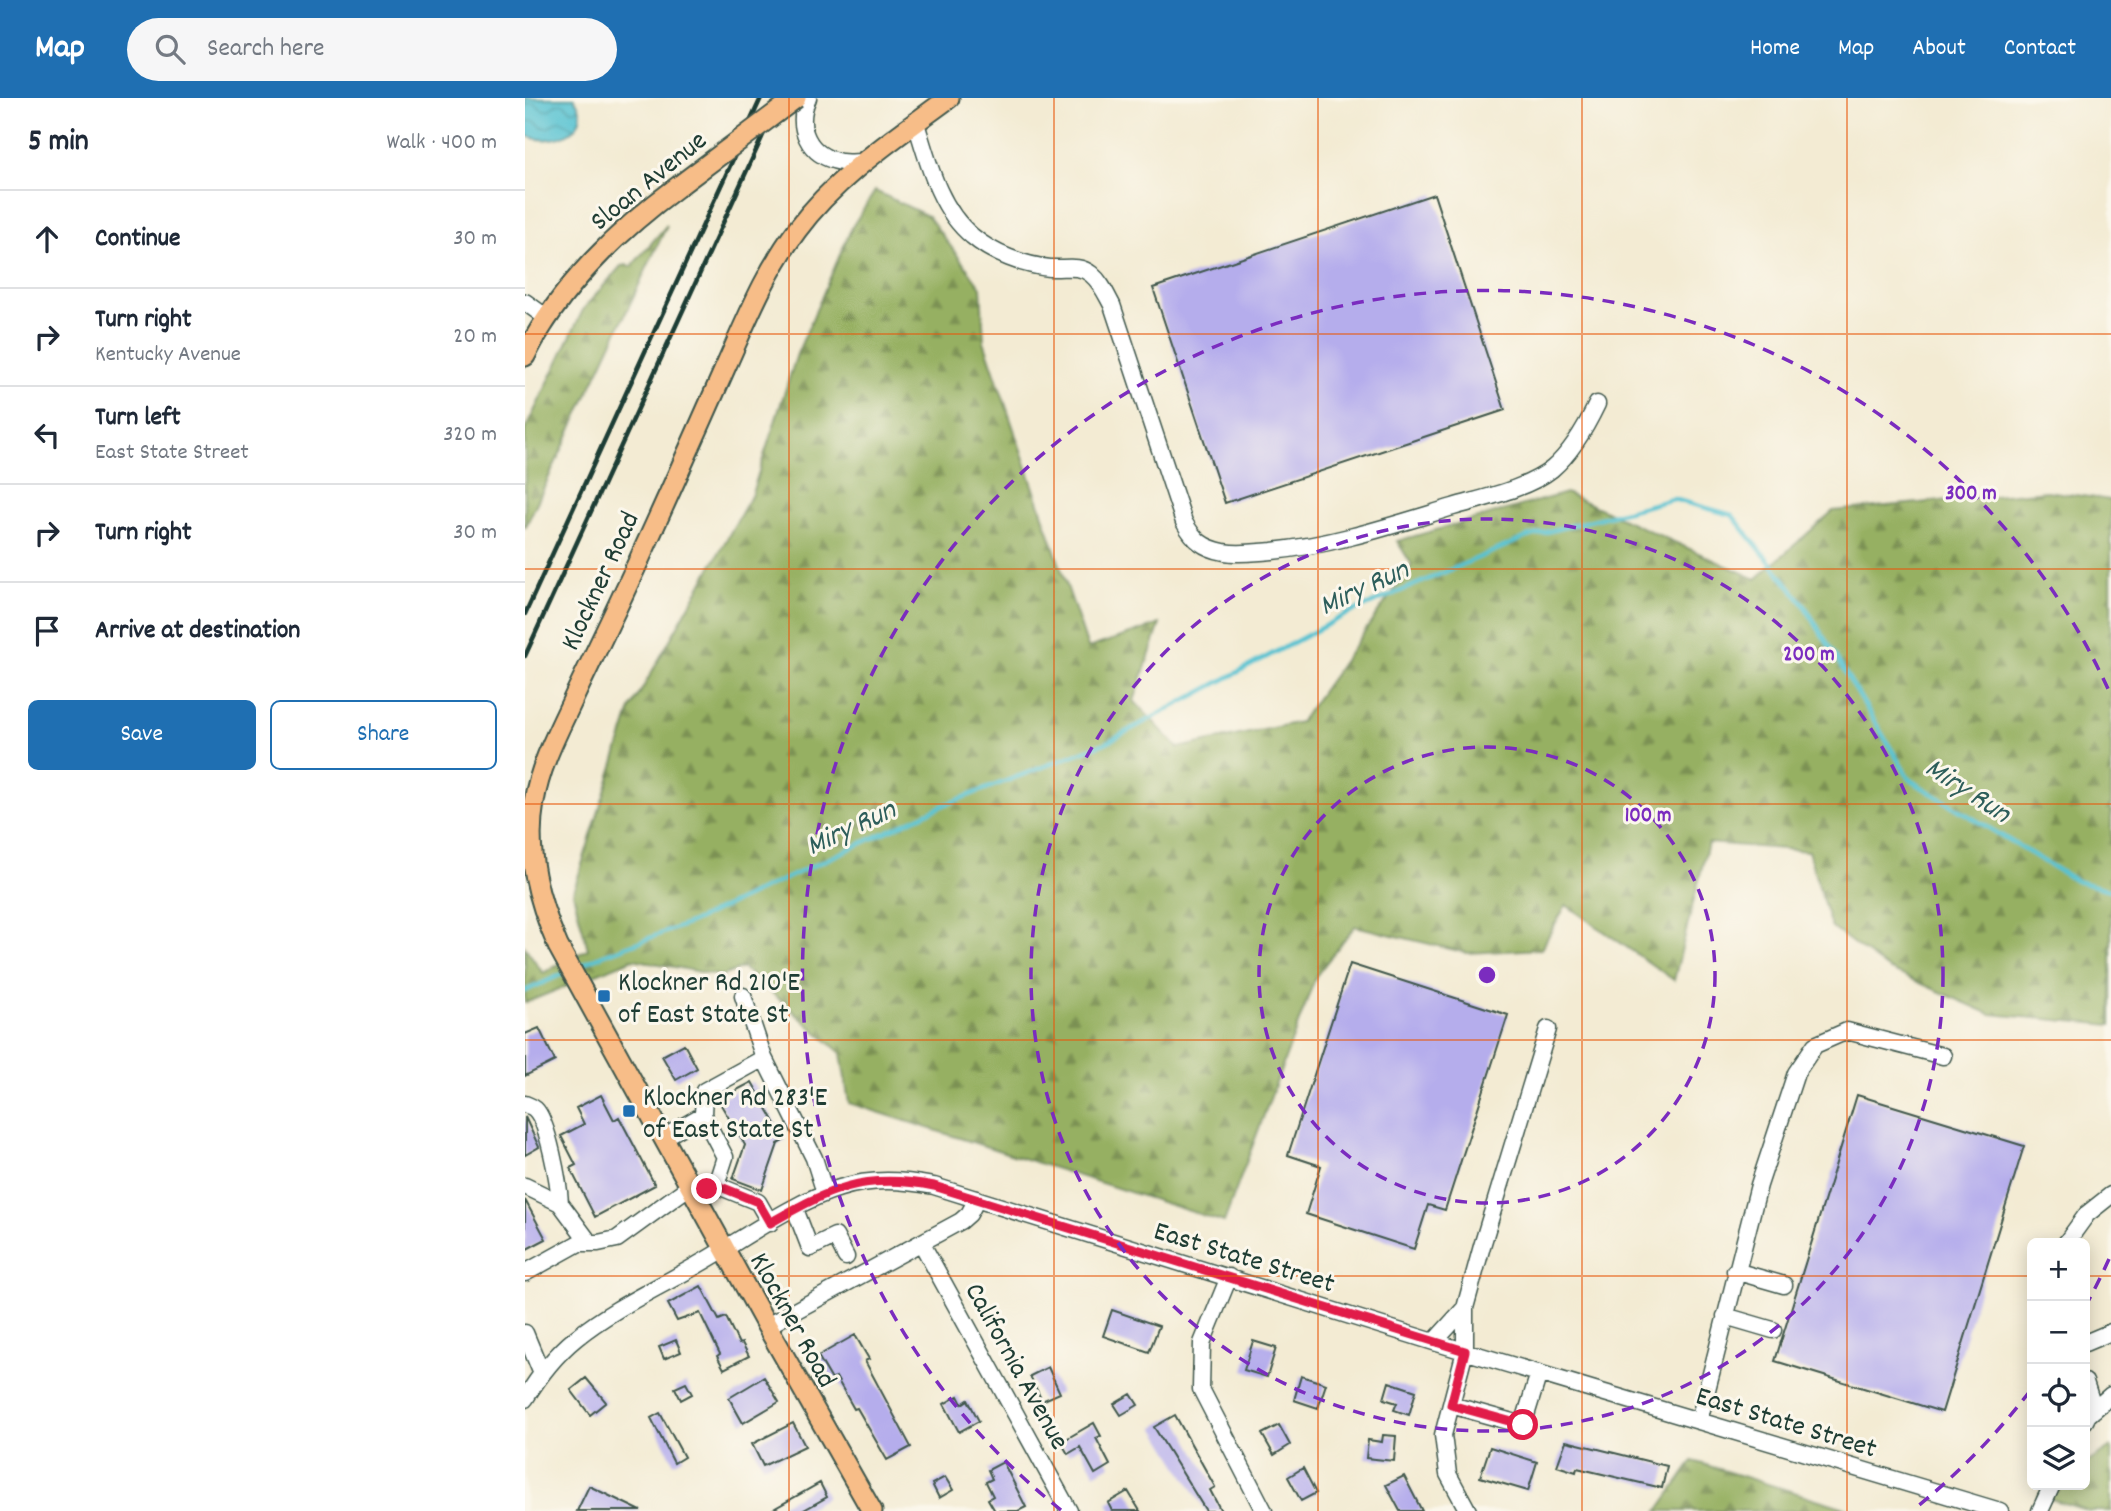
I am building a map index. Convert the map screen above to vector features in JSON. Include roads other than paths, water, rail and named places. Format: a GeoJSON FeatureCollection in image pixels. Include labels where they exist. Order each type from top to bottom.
{"type":"FeatureCollection","features":[{"type":"Feature","properties":{"kind":"main road","name":"Sloan Avenue"},"geometry":{"type":"LineString","coordinates":[[525,356],[547,318],[609,244],[641,215],[796,98]]}},
{"type":"Feature","properties":{"kind":"main road","name":"Klockner Road"},"geometry":{"type":"LineString","coordinates":[[871,1511],[558,946],[545,916],[532,861],[534,800],[553,741],[770,272],[805,219],[838,185],[863,162],[949,98]]}},
{"type":"Feature","properties":{"kind":"street"},"geometry":{"type":"LineString","coordinates":[[808,98],[802,118],[804,135],[811,146],[821,154],[841,162],[863,162]]}},
{"type":"Feature","properties":{"kind":"street"},"geometry":{"type":"LineString","coordinates":[[916,123],[942,196],[954,218],[972,237],[1020,262],[1052,268],[1076,267],[1090,273],[1101,284],[1112,305],[1184,522],[1193,539],[1206,547],[1226,552],[1248,553],[1337,541],[1496,494],[1551,470],[1570,449],[1597,404]]}},
{"type":"Feature","properties":{"kind":"street"},"geometry":{"type":"LineString","coordinates":[[525,302],[547,318]]}},
{"type":"Feature","properties":{"kind":"street"},"geometry":{"type":"LineString","coordinates":[[743,996],[764,1058],[814,1158],[825,1193]]}},
{"type":"Feature","properties":{"kind":"street"},"geometry":{"type":"LineString","coordinates":[[1468,1511],[1448,1474],[1443,1435],[1465,1351],[1465,1308],[1548,1029]]}},
{"type":"Feature","properties":{"kind":"street"},"geometry":{"type":"LineString","coordinates":[[1699,1421],[1735,1271],[1759,1185],[1796,1073],[1815,1045],[1847,1031],[1943,1056]]}},
{"type":"Feature","properties":{"kind":"street"},"geometry":{"type":"LineString","coordinates":[[716,1185],[726,1157],[703,1115],[704,1091],[764,1058]]}},
{"type":"Feature","properties":{"kind":"street"},"geometry":{"type":"LineString","coordinates":[[525,1104],[534,1107],[545,1129],[559,1185],[560,1203]]}},
{"type":"Feature","properties":{"kind":"street"},"geometry":{"type":"LineString","coordinates":[[663,1138],[703,1115]]}},
{"type":"Feature","properties":{"kind":"street","name":"East State Street"},"geometry":{"type":"LineString","coordinates":[[525,1399],[542,1374],[575,1338],[601,1320],[724,1249],[825,1193],[860,1182],[908,1181],[934,1186],[1434,1342],[2000,1511]]}},
{"type":"Feature","properties":{"kind":"street"},"geometry":{"type":"LineString","coordinates":[[525,1273],[566,1248],[579,1243],[607,1242],[628,1233],[692,1190],[716,1185],[758,1202],[770,1223]]}},
{"type":"Feature","properties":{"kind":"street"},"geometry":{"type":"LineString","coordinates":[[525,1186],[560,1203],[589,1242]]}},
{"type":"Feature","properties":{"kind":"street"},"geometry":{"type":"LineString","coordinates":[[2070,1238],[2087,1213],[2111,1195]]}},
{"type":"Feature","properties":{"kind":"street"},"geometry":{"type":"LineString","coordinates":[[767,1326],[961,1221],[969,1214],[977,1199]]}},
{"type":"Feature","properties":{"kind":"street"},"geometry":{"type":"LineString","coordinates":[[795,1209],[810,1248],[835,1236],[846,1257]]}},
{"type":"Feature","properties":{"kind":"street","name":"California Avenue"},"geometry":{"type":"LineString","coordinates":[[922,1244],[1069,1511]]}},
{"type":"Feature","properties":{"kind":"street"},"geometry":{"type":"LineString","coordinates":[[1735,1271],[1784,1285]]}},
{"type":"Feature","properties":{"kind":"street"},"geometry":{"type":"LineString","coordinates":[[1229,1277],[1202,1343],[1201,1389],[1264,1511]]}},
{"type":"Feature","properties":{"kind":"street"},"geometry":{"type":"LineString","coordinates":[[1434,1342],[1465,1308]]}},
{"type":"Feature","properties":{"kind":"street"},"geometry":{"type":"LineString","coordinates":[[1725,1316],[1773,1330]]}},
{"type":"Feature","properties":{"kind":"street"},"geometry":{"type":"LineString","coordinates":[[2090,1341],[2111,1332]]}},
{"type":"Feature","properties":{"kind":"street"},"geometry":{"type":"LineString","coordinates":[[525,1333],[542,1374]]}},
{"type":"Feature","properties":{"kind":"street"},"geometry":{"type":"LineString","coordinates":[[1451,1405],[1523,1425],[1539,1373]]}},
{"type":"Feature","properties":{"kind":"street"},"geometry":{"type":"LineString","coordinates":[[2090,1414],[2111,1395]]}},
{"type":"Feature","properties":{"kind":"street"},"geometry":{"type":"LineString","coordinates":[[2040,1511],[2050,1490]]}},
{"type":"Feature","properties":{"kind":"water"},"geometry":{"type":"Polygon","coordinates":[[[525,98],[574,98],[580,109],[576,127],[569,133],[548,139],[525,135],[525,98]]]}},
{"type":"Feature","properties":{"kind":"waterway","name":"Miry Run"},"geometry":{"type":"LineString","coordinates":[[575,968],[690,923],[944,805],[1105,743],[1347,614],[1527,537],[1673,499],[1732,515],[1803,603],[1910,780],[2076,881],[2111,890]]}},
{"type":"Feature","properties":{"kind":"waterway","name":"Miry Run"},"geometry":{"type":"LineString","coordinates":[[525,991],[567,972]]}},
{"type":"Feature","properties":{"kind":"railway"},"geometry":{"type":"LineString","coordinates":[[525,614],[761,98]]}},
{"type":"Feature","properties":{"kind":"railway"},"geometry":{"type":"LineString","coordinates":[[525,656],[780,98]]}},
{"type":"Feature","properties":{"kind":"place","name":"Klockner Rd 210'E of East State St"},"geometry":{"type":"Point","coordinates":[604,996]}},
{"type":"Feature","properties":{"kind":"place","name":"Klockner Rd 283'E of East State St"},"geometry":{"type":"Point","coordinates":[629,1111]}}]}
